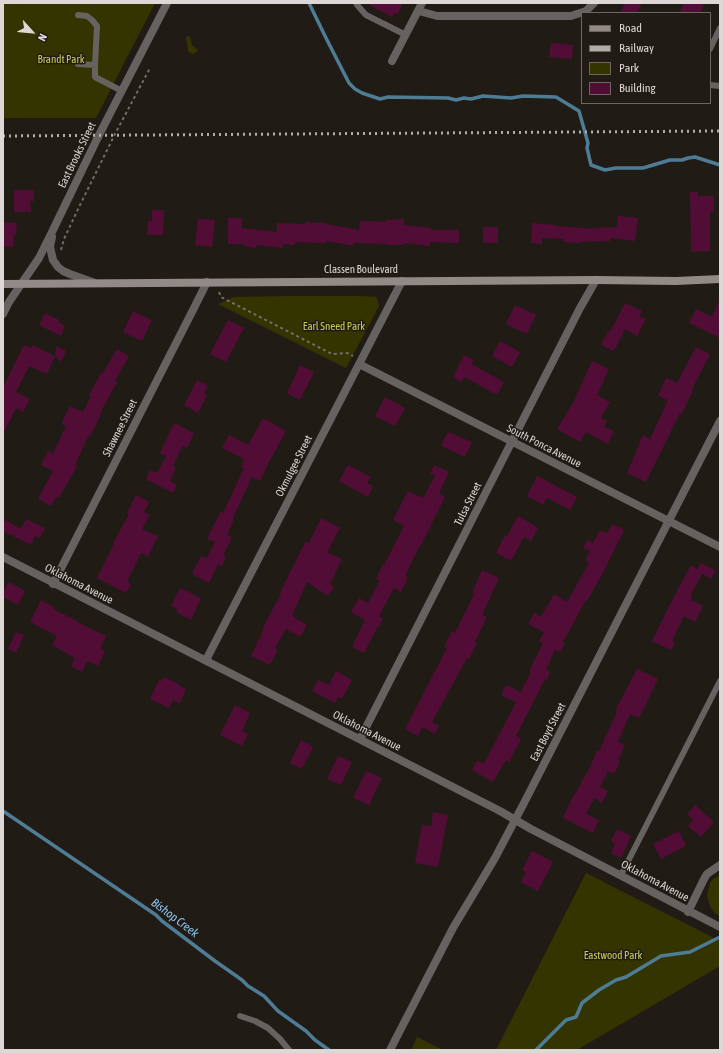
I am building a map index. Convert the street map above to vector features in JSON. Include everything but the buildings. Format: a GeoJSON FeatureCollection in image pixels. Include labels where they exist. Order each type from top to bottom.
{"type":"FeatureCollection","features":[{"type":"Feature","properties":{"kind":"main road","name":"Classen Boulevard"},"geometry":{"type":"LineString","coordinates":[[3,284],[720,280]]}},
{"type":"Feature","properties":{"kind":"street","name":"East Brooks Street"},"geometry":{"type":"LineString","coordinates":[[3,314],[8,302],[39,258],[99,135],[167,3]]}},
{"type":"Feature","properties":{"kind":"street"},"geometry":{"type":"LineString","coordinates":[[583,12],[594,3]]}},
{"type":"Feature","properties":{"kind":"street"},"geometry":{"type":"LineString","coordinates":[[392,61],[421,7],[436,16],[572,16],[581,13]]}},
{"type":"Feature","properties":{"kind":"street"},"geometry":{"type":"LineString","coordinates":[[52,232],[50,247],[55,263],[63,271],[95,283]]}},
{"type":"Feature","properties":{"kind":"street","name":"Tulsa Street"},"geometry":{"type":"LineString","coordinates":[[360,739],[580,308],[596,280]]}},
{"type":"Feature","properties":{"kind":"street","name":"Okmulgee Street"},"geometry":{"type":"LineString","coordinates":[[206,660],[402,281]]}},
{"type":"Feature","properties":{"kind":"street","name":"Shawnee Street"},"geometry":{"type":"LineString","coordinates":[[53,584],[207,282]]}},
{"type":"Feature","properties":{"kind":"street","name":"South Ponca Avenue"},"geometry":{"type":"LineString","coordinates":[[360,362],[512,442],[720,547]]}},
{"type":"Feature","properties":{"kind":"street","name":"East Boyd Street"},"geometry":{"type":"LineString","coordinates":[[390,1050],[453,928],[495,858],[515,820],[720,421]]}},
{"type":"Feature","properties":{"kind":"street","name":"Oklahoma Avenue"},"geometry":{"type":"LineString","coordinates":[[3,557],[53,584],[360,739],[717,926]]}},
{"type":"Feature","properties":{"kind":"street"},"geometry":{"type":"LineString","coordinates":[[688,912],[707,874],[720,865]]}},
{"type":"Feature","properties":{"kind":"lane"},"geometry":{"type":"LineString","coordinates":[[356,3],[366,15],[406,35]]}},
{"type":"Feature","properties":{"kind":"lane"},"geometry":{"type":"LineString","coordinates":[[78,15],[86,16],[92,20],[96,26],[96,77],[122,91]]}},
{"type":"Feature","properties":{"kind":"lane"},"geometry":{"type":"LineString","coordinates":[[711,47],[720,28]]}},
{"type":"Feature","properties":{"kind":"lane"},"geometry":{"type":"LineString","coordinates":[[78,64],[95,65]]}},
{"type":"Feature","properties":{"kind":"lane"},"geometry":{"type":"LineString","coordinates":[[621,875],[720,681]]}},
{"type":"Feature","properties":{"kind":"lane"},"geometry":{"type":"LineString","coordinates":[[240,1016],[255,1021],[268,1028],[290,1050]]}},
{"type":"Feature","properties":{"kind":"path"},"geometry":{"type":"LineString","coordinates":[[61,254],[62,245],[80,205],[150,68]]}},
{"type":"Feature","properties":{"kind":"path"},"geometry":{"type":"LineString","coordinates":[[216,282],[221,297],[332,354],[347,353],[360,362]]}},
{"type":"Feature","properties":{"kind":"green space","name":"Brandt Park"},"geometry":{"type":"Polygon","coordinates":[[[3,3],[155,3],[96,118],[3,118],[3,3]]]}},
{"type":"Feature","properties":{"kind":"green space"},"geometry":{"type":"Polygon","coordinates":[[[187,36],[190,37],[192,45],[198,51],[195,53],[192,54],[188,51],[187,36]]]}},
{"type":"Feature","properties":{"kind":"green space","name":"Earl Sneed Park"},"geometry":{"type":"Polygon","coordinates":[[[359,296],[377,298],[379,305],[376,312],[346,368],[218,304],[234,297],[359,296]]]}},
{"type":"Feature","properties":{"kind":"green space","name":"Eastwood Park"},"geometry":{"type":"Polygon","coordinates":[[[586,873],[720,941],[720,966],[577,1050],[496,1050],[586,873]]]}},
{"type":"Feature","properties":{"kind":"green space"},"geometry":{"type":"Polygon","coordinates":[[[720,875],[720,916],[710,907],[707,895],[710,883],[713,879],[720,875]]]}},
{"type":"Feature","properties":{"kind":"green space"},"geometry":{"type":"Polygon","coordinates":[[[417,1037],[443,1050],[411,1050],[417,1037]]]}},
{"type":"Feature","properties":{"kind":"waterway"},"geometry":{"type":"LineString","coordinates":[[309,3],[349,83],[362,93],[380,99],[388,97],[448,98],[456,100],[464,98],[471,99],[483,96],[511,98],[523,96],[556,97],[579,111],[588,143],[587,148],[591,165],[605,170],[616,168],[643,168],[670,160],[682,160],[695,157],[720,165]]}},
{"type":"Feature","properties":{"kind":"waterway","name":"Bishop Creek"},"geometry":{"type":"LineString","coordinates":[[3,811],[156,915],[248,986],[264,996],[278,1011],[329,1050]]}},
{"type":"Feature","properties":{"kind":"waterway","name":"Bishop Creek"},"geometry":{"type":"LineString","coordinates":[[536,1050],[566,1020],[576,1017],[582,1003],[599,990],[616,980],[626,977],[661,956],[690,952],[720,937]]}},
{"type":"Feature","properties":{"kind":"railway"},"geometry":{"type":"LineString","coordinates":[[3,136],[720,131]]}}]}
